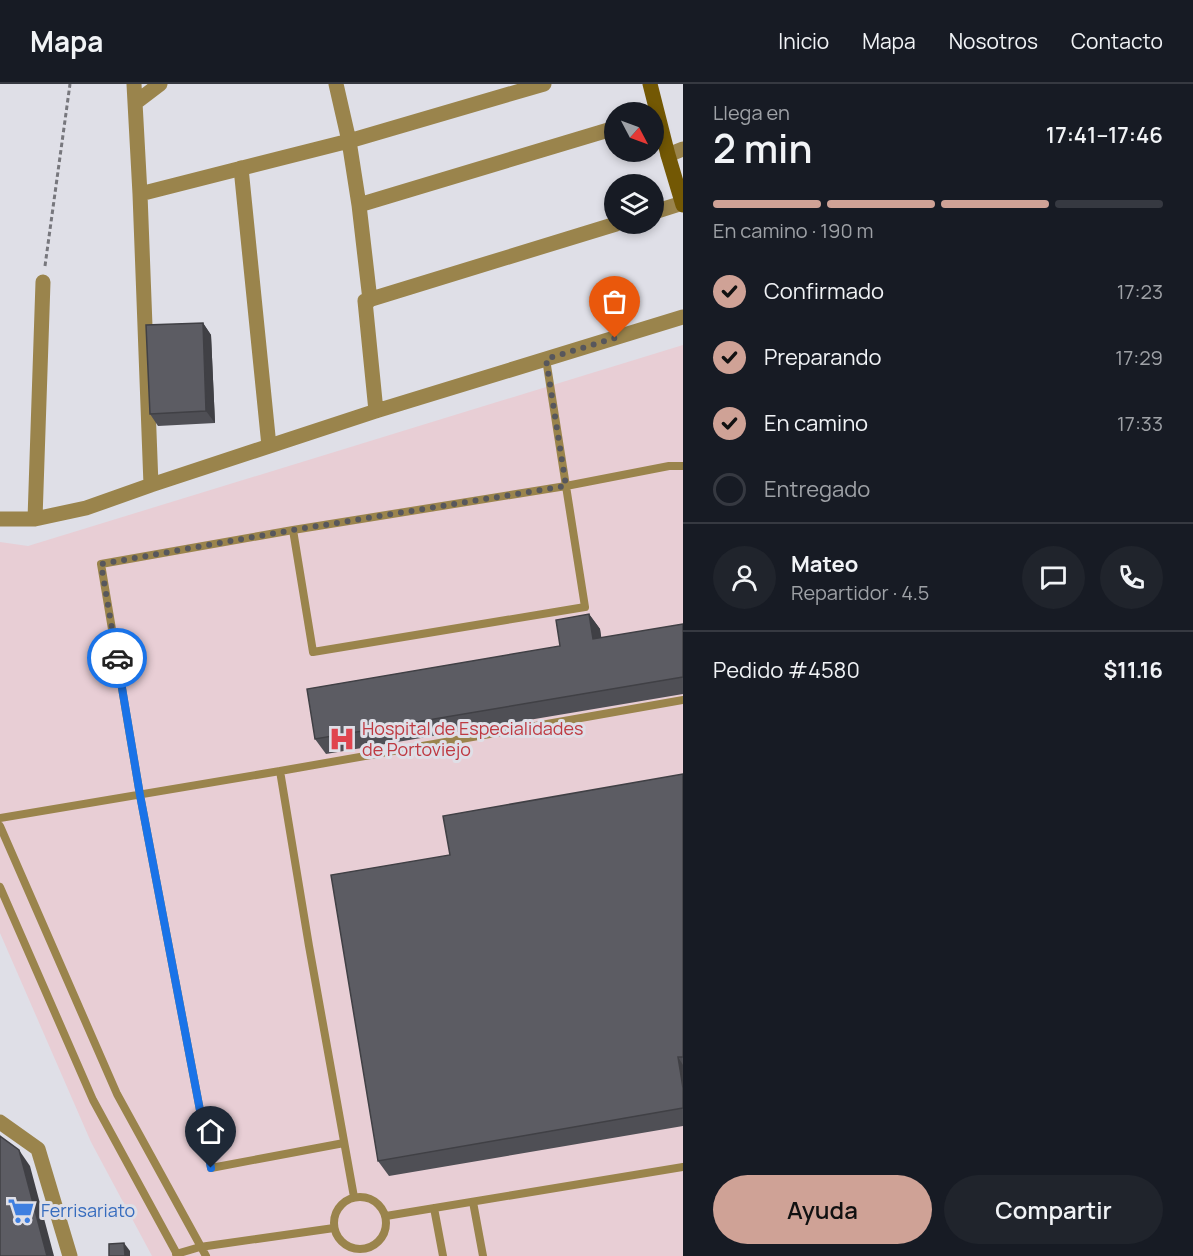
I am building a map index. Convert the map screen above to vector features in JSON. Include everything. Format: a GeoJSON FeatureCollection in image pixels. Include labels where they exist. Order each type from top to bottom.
{"type":"FeatureCollection","features":[{"type":"Feature","properties":{"kind":"street"},"geometry":{"type":"LineString","coordinates":[[134,84],[151,485]]}},
{"type":"Feature","properties":{"kind":"street"},"geometry":{"type":"LineString","coordinates":[[135,103],[160,84]]}},
{"type":"Feature","properties":{"kind":"street"},"geometry":{"type":"LineString","coordinates":[[336,84],[349,141],[370,300]]}},
{"type":"Feature","properties":{"kind":"street"},"geometry":{"type":"LineString","coordinates":[[140,194],[349,141],[544,84]]}},
{"type":"Feature","properties":{"kind":"street"},"geometry":{"type":"LineString","coordinates":[[650,84],[653,102]]}},
{"type":"Feature","properties":{"kind":"street"},"geometry":{"type":"LineString","coordinates":[[359,205],[604,131]]}},
{"type":"Feature","properties":{"kind":"street"},"geometry":{"type":"LineString","coordinates":[[664,142],[683,204],[664,209]]}},
{"type":"Feature","properties":{"kind":"street"},"geometry":{"type":"LineString","coordinates":[[668,155],[683,149]]}},
{"type":"Feature","properties":{"kind":"street"},"geometry":{"type":"LineString","coordinates":[[241,168],[269,446]]}},
{"type":"Feature","properties":{"kind":"street"},"geometry":{"type":"LineString","coordinates":[[376,411],[365,301],[604,228]]}},
{"type":"Feature","properties":{"kind":"street"},"geometry":{"type":"LineString","coordinates":[[35,519],[43,282]]}},
{"type":"Feature","properties":{"kind":"street"},"geometry":{"type":"LineString","coordinates":[[0,519],[35,519],[87,508],[376,411],[683,317]]}},
{"type":"Feature","properties":{"kind":"street"},"geometry":{"type":"LineString","coordinates":[[0,1122],[38,1149],[70,1256]]}},
{"type":"Feature","properties":{"kind":"lane"},"geometry":{"type":"LineString","coordinates":[[293,530],[313,652],[585,606],[546,359]]}},
{"type":"Feature","properties":{"kind":"lane"},"geometry":{"type":"LineString","coordinates":[[344,1143],[211,1168],[140,795],[101,564],[566,486],[669,466],[683,466]]}},
{"type":"Feature","properties":{"kind":"lane"},"geometry":{"type":"LineString","coordinates":[[0,818],[683,700]]}},
{"type":"Feature","properties":{"kind":"lane"},"geometry":{"type":"LineString","coordinates":[[280,771],[354,1197]]}},
{"type":"Feature","properties":{"kind":"lane"},"geometry":{"type":"LineString","coordinates":[[0,826],[117,1094],[206,1256]]}},
{"type":"Feature","properties":{"kind":"lane"},"geometry":{"type":"LineString","coordinates":[[0,887],[93,1100],[177,1255],[200,1247],[334,1228]]}},
{"type":"Feature","properties":{"kind":"lane"},"geometry":{"type":"LineString","coordinates":[[386,1216],[683,1167]]}},
{"type":"Feature","properties":{"kind":"lane"},"geometry":{"type":"LineString","coordinates":[[354,1197],[371,1198],[378,1202],[386,1216],[387,1225],[381,1240],[366,1250],[349,1247],[337,1236],[334,1228],[334,1220],[341,1205],[354,1197]]}},
{"type":"Feature","properties":{"kind":"lane"},"geometry":{"type":"LineString","coordinates":[[473,1202],[483,1256]]}},
{"type":"Feature","properties":{"kind":"lane"},"geometry":{"type":"LineString","coordinates":[[434,1209],[443,1256]]}},
{"type":"Feature","properties":{"kind":"path"},"geometry":{"type":"LineString","coordinates":[[43,282],[70,84]]}},
{"type":"Feature","properties":{"kind":"shaded area","name":"Hospital de Especialidades de Portoviejo"},"geometry":{"type":"Polygon","coordinates":[[[683,345],[683,1256],[152,1256],[91,1142],[0,933],[0,542],[28,546],[683,345]]]}},
{"type":"Feature","properties":{"kind":"building"},"geometry":{"type":"Polygon","coordinates":[[[203,323],[206,411],[150,414],[146,325],[203,323]]]}},
{"type":"Feature","properties":{"kind":"building"},"geometry":{"type":"Polygon","coordinates":[[[589,614],[593,639],[683,624],[683,677],[315,739],[307,689],[560,646],[556,620],[589,614]]]}},
{"type":"Feature","properties":{"kind":"building"},"geometry":{"type":"Polygon","coordinates":[[[683,774],[683,1057],[678,1057],[683,1088],[683,1108],[378,1161],[331,875],[450,855],[443,816],[683,774]]]}},
{"type":"Feature","properties":{"kind":"building","name":"Ferrisariato"},"geometry":{"type":"Polygon","coordinates":[[[0,1136],[19,1150],[47,1256],[0,1256],[0,1136]]]}},
{"type":"Feature","properties":{"kind":"building"},"geometry":{"type":"Polygon","coordinates":[[[124,1243],[125,1256],[109,1256],[109,1244],[124,1243]]]}},
{"type":"Feature","properties":{"kind":"way so far"},"geometry":{"type":"LineString","coordinates":[[117,658],[101,564],[566,486],[546,359],[615,338]]}},
{"type":"Feature","properties":{"kind":"place","name":"Hospital de Especialidades de Portoviejo"},"geometry":{"type":"Point","coordinates":[342,739]}},
{"type":"Feature","properties":{"kind":"place","name":"Ferrisariato"},"geometry":{"type":"Point","coordinates":[21,1211]}},
{"type":"Feature","properties":{"kind":"route"},"geometry":{"type":"LineString","coordinates":[[117,658],[172,970],[211,1168]]}}]}
